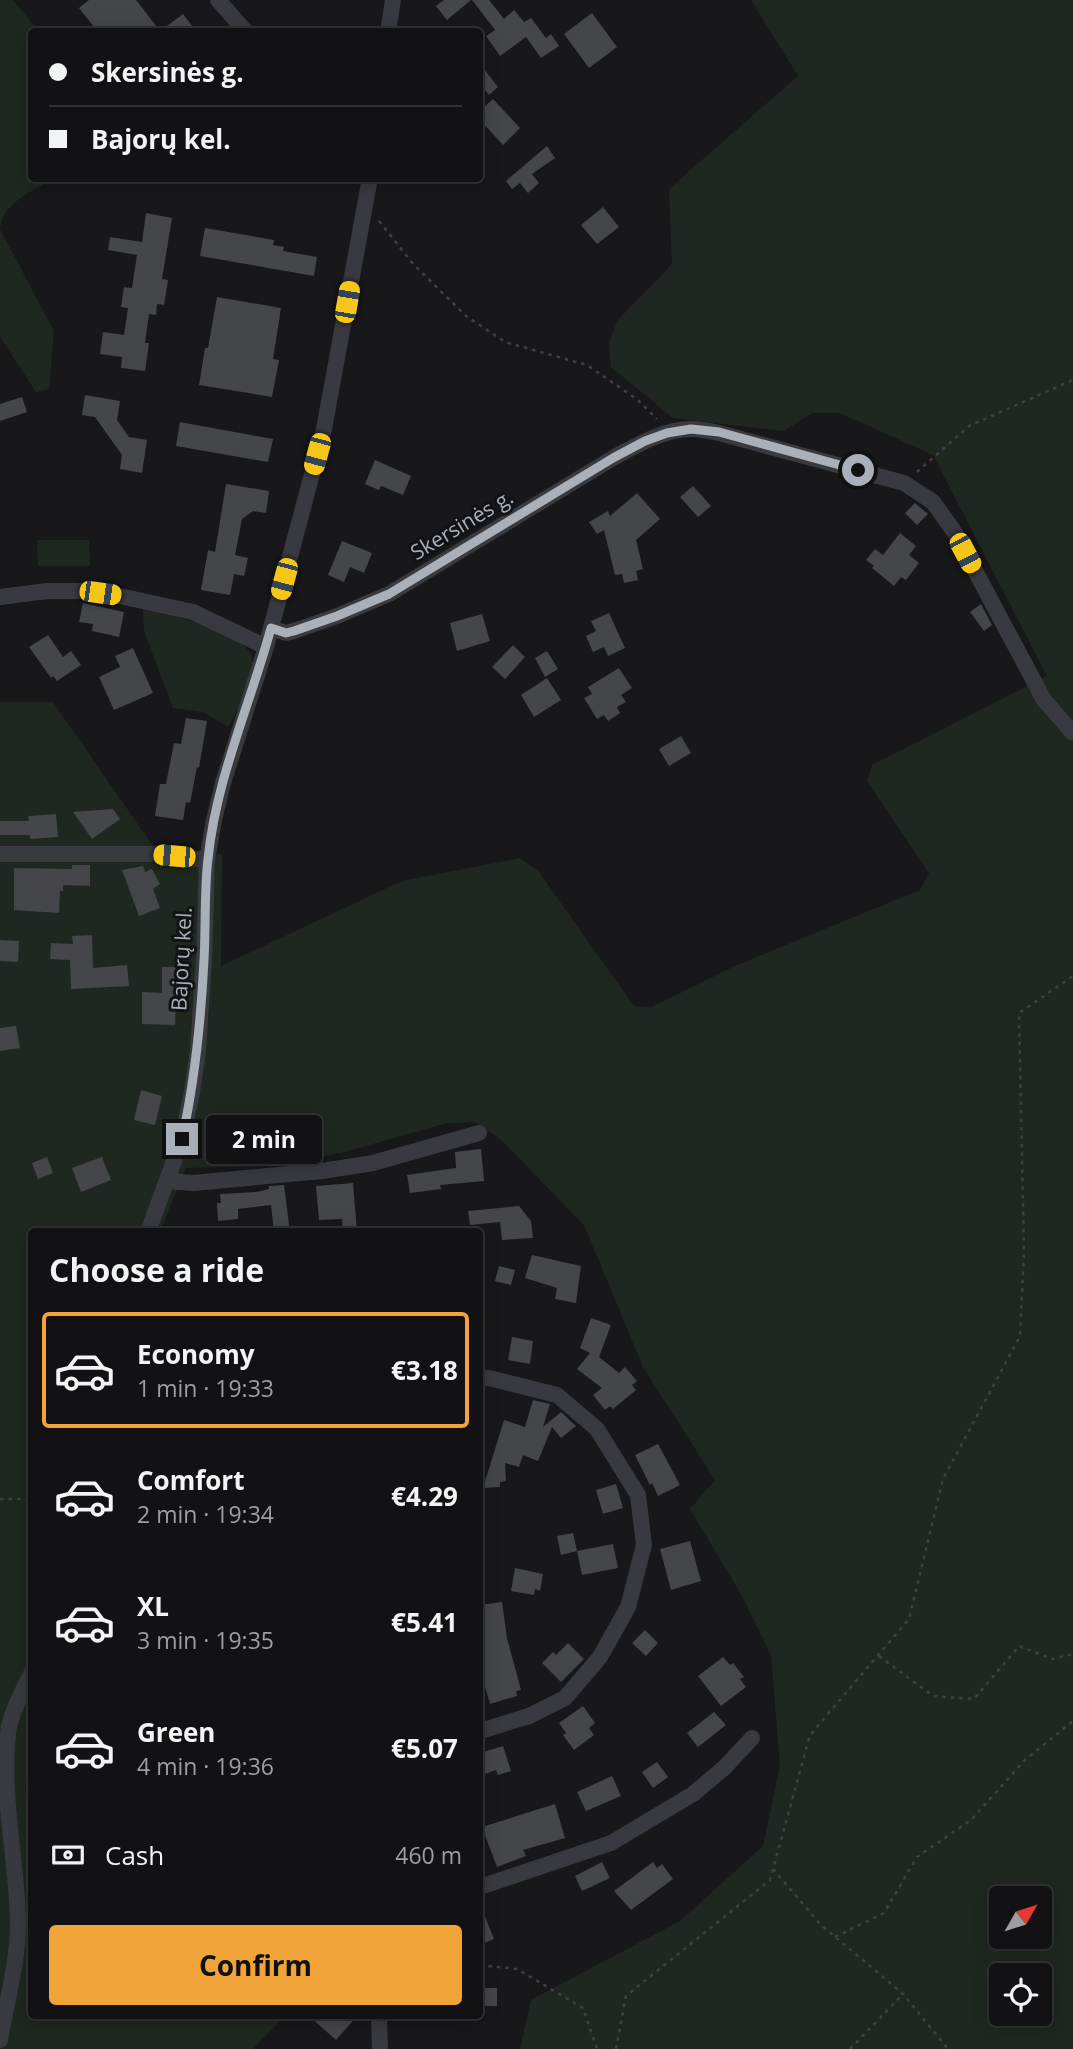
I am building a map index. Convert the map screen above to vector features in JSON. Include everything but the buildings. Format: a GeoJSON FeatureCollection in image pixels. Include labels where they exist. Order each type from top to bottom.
{"type":"FeatureCollection","features":[{"type":"Feature","properties":{"kind":"street"},"geometry":{"type":"LineString","coordinates":[[218,0],[242,28]]}},
{"type":"Feature","properties":{"kind":"street"},"geometry":{"type":"LineString","coordinates":[[389,28],[393,0]]}},
{"type":"Feature","properties":{"kind":"street","name":"Bajorų kel."},"geometry":{"type":"LineString","coordinates":[[150,1228],[182,1139],[198,1050],[207,860],[222,783],[266,647],[324,429],[369,182]]}},
{"type":"Feature","properties":{"kind":"street","name":"Skersinės g."},"geometry":{"type":"LineString","coordinates":[[271,628],[286,633],[294,631],[389,594],[645,441],[667,433],[691,429],[719,432],[904,483],[933,502],[955,533],[1044,700],[1073,733]]}},
{"type":"Feature","properties":{"kind":"street"},"geometry":{"type":"LineString","coordinates":[[0,597],[72,591],[115,595],[193,612],[266,647]]}},
{"type":"Feature","properties":{"kind":"street"},"geometry":{"type":"LineString","coordinates":[[0,854],[155,854],[207,860]]}},
{"type":"Feature","properties":{"kind":"street"},"geometry":{"type":"LineString","coordinates":[[168,1181],[193,1183],[322,1171],[373,1163],[479,1133]]}},
{"type":"Feature","properties":{"kind":"street"},"geometry":{"type":"LineString","coordinates":[[483,1378],[557,1395],[597,1429],[638,1495],[644,1545],[628,1607],[600,1657],[565,1698],[529,1716],[483,1730]]}},
{"type":"Feature","properties":{"kind":"street"},"geometry":{"type":"LineString","coordinates":[[0,2040],[17,1958],[18,1917],[4,1791],[5,1755],[9,1725],[28,1681]]}},
{"type":"Feature","properties":{"kind":"street"},"geometry":{"type":"LineString","coordinates":[[483,1886],[611,1843],[693,1794],[724,1768],[751,1738]]}},
{"type":"Feature","properties":{"kind":"street"},"geometry":{"type":"LineString","coordinates":[[379,2019],[380,2049]]}},
{"type":"Feature","properties":{"kind":"path"},"geometry":{"type":"LineString","coordinates":[[364,210],[374,215],[414,265],[466,316],[505,342],[587,365],[638,400],[667,433]]}},
{"type":"Feature","properties":{"kind":"path"},"geometry":{"type":"LineString","coordinates":[[904,483],[969,426],[1073,380]]}},
{"type":"Feature","properties":{"kind":"path"},"geometry":{"type":"LineString","coordinates":[[616,2049],[626,1996],[770,1880],[810,1735],[909,1619],[943,1479],[1020,1336],[1024,1252],[1019,1013],[1073,976]]}},
{"type":"Feature","properties":{"kind":"path"},"geometry":{"type":"LineString","coordinates":[[0,1499],[28,1499]]}},
{"type":"Feature","properties":{"kind":"path"},"geometry":{"type":"LineString","coordinates":[[878,1655],[933,1696],[974,1699],[1019,1646],[1052,1659],[1073,1654]]}},
{"type":"Feature","properties":{"kind":"path"},"geometry":{"type":"LineString","coordinates":[[835,1937],[884,1913],[917,1857],[971,1820],[1025,1760],[1073,1721]]}},
{"type":"Feature","properties":{"kind":"path"},"geometry":{"type":"LineString","coordinates":[[773,1868],[820,1924],[903,1994],[948,2049]]}},
{"type":"Feature","properties":{"kind":"path"},"geometry":{"type":"LineString","coordinates":[[483,1965],[517,1969],[583,2008],[597,2049]]}},
{"type":"Feature","properties":{"kind":"path"},"geometry":{"type":"LineString","coordinates":[[850,2049],[903,1994]]}},
{"type":"Feature","properties":{"kind":"shaded area"},"geometry":{"type":"Polygon","coordinates":[[[0,0],[13,0],[36,28],[28,28],[28,182],[48,182],[13,204],[0,227],[0,0]]]}},
{"type":"Feature","properties":{"kind":"shaded area"},"geometry":{"type":"Polygon","coordinates":[[[751,0],[1073,0],[1073,2049],[520,2049],[531,2000],[680,1921],[763,1846],[780,1766],[771,1655],[741,1594],[690,1509],[715,1480],[643,1367],[584,1225],[500,1139],[475,1122],[447,1123],[341,1153],[267,1166],[186,1168],[162,1228],[28,1228],[28,1768],[25,1788],[28,1811],[28,2019],[278,2019],[277,2024],[253,2049],[0,2049],[0,702],[53,702],[155,849],[222,854],[221,966],[402,881],[520,858],[539,872],[634,1006],[652,1007],[737,965],[920,890],[929,873],[867,781],[872,765],[1047,676],[933,455],[840,413],[812,413],[784,431],[673,418],[611,367],[609,343],[617,321],[672,264],[669,189],[798,76],[751,0]]]}},
{"type":"Feature","properties":{"kind":"shaded area"},"geometry":{"type":"Polygon","coordinates":[[[0,229],[54,331],[49,389],[36,392],[0,337],[0,229]]]}},
{"type":"Feature","properties":{"kind":"shaded area"},"geometry":{"type":"Polygon","coordinates":[[[37,540],[89,540],[90,566],[38,566],[37,540]]]}},
{"type":"Feature","properties":{"kind":"shaded area"},"geometry":{"type":"Polygon","coordinates":[[[143,609],[203,624],[233,638],[251,655],[252,671],[249,681],[228,727],[203,712],[173,708],[144,631],[143,609]]]}},
{"type":"Feature","properties":{"kind":"route"},"geometry":{"type":"LineString","coordinates":[[182,1139],[198,1050],[207,860],[222,783],[271,628],[286,633],[294,631],[389,594],[613,458],[667,433],[691,429],[719,432],[858,470]]}}]}
